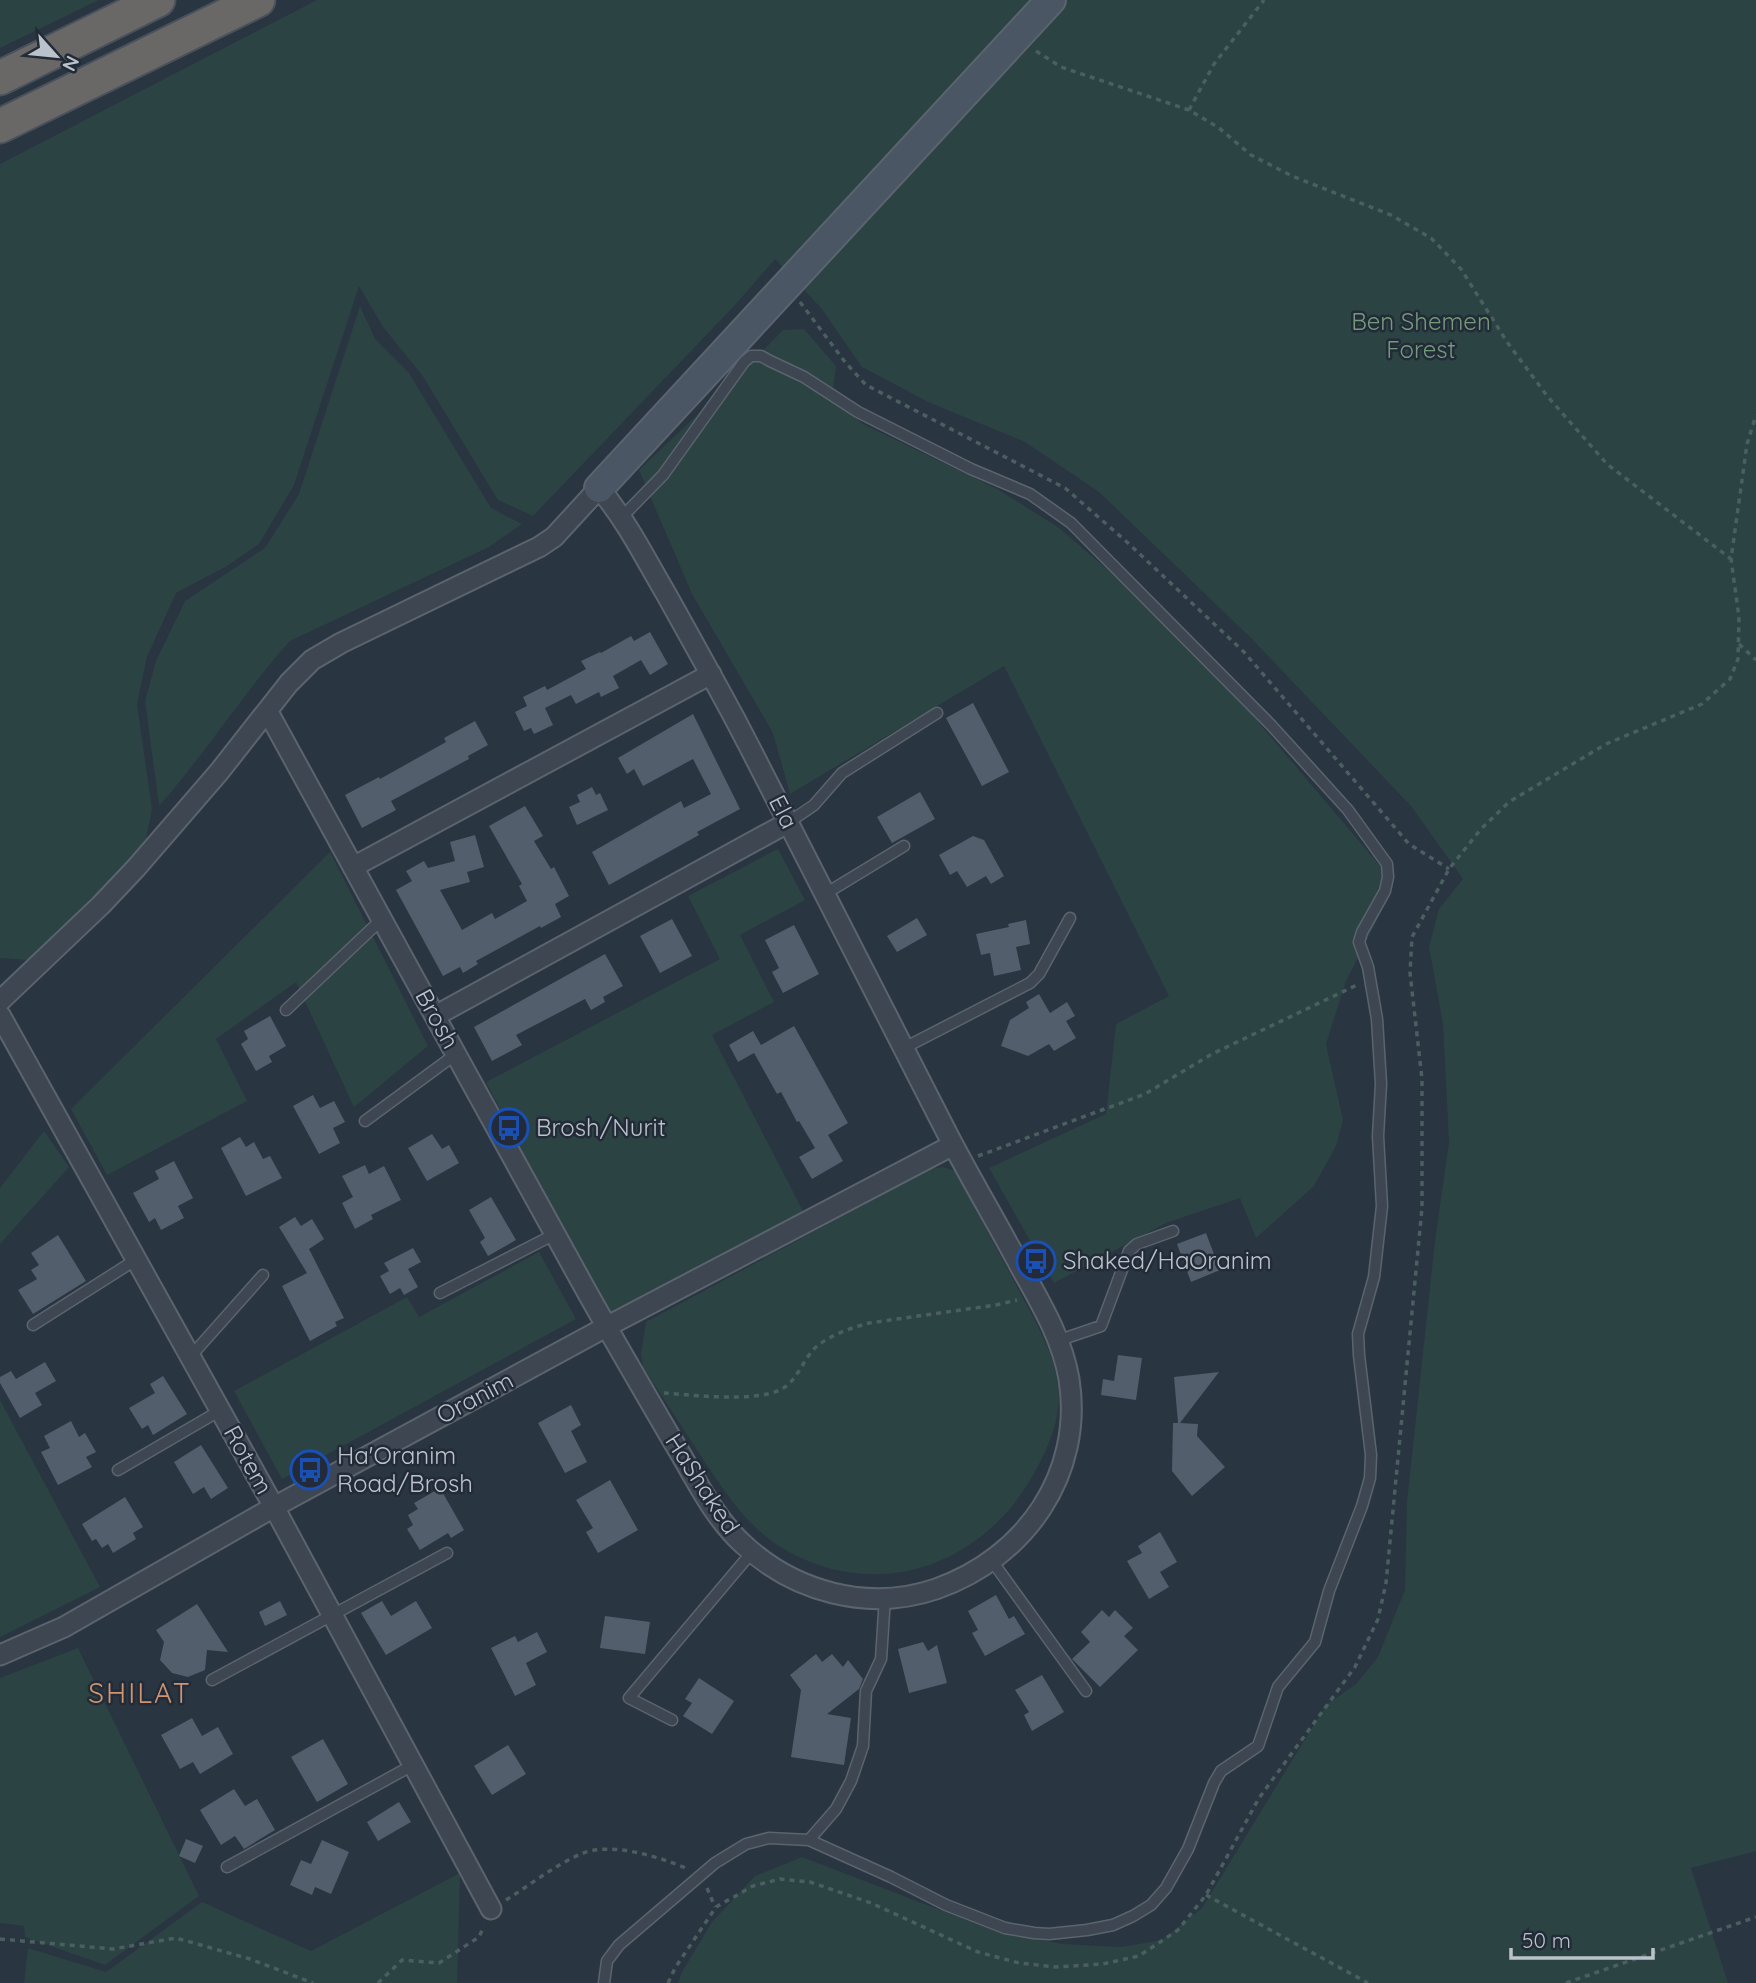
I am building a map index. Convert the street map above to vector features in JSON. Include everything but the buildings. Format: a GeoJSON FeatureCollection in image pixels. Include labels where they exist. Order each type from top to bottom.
{"type":"FeatureCollection","features":[{"type":"Feature","properties":{"kind":"highway"},"geometry":{"type":"LineString","coordinates":[[0,78],[158,0]]}},
{"type":"Feature","properties":{"kind":"highway"},"geometry":{"type":"LineString","coordinates":[[0,126],[258,0]]}},
{"type":"Feature","properties":{"kind":"main road"},"geometry":{"type":"LineString","coordinates":[[599,488],[1051,0]]}},
{"type":"Feature","properties":{"kind":"street","name":"Ela"},"geometry":{"type":"LineString","coordinates":[[599,488],[622,517],[711,674],[958,1153]]}},
{"type":"Feature","properties":{"kind":"street"},"geometry":{"type":"LineString","coordinates":[[0,1001],[102,905],[181,817],[289,683],[312,660],[341,643],[539,547],[559,532],[599,488]]}},
{"type":"Feature","properties":{"kind":"street"},"geometry":{"type":"LineString","coordinates":[[353,867],[711,674]]}},
{"type":"Feature","properties":{"kind":"street","name":"Brosh"},"geometry":{"type":"LineString","coordinates":[[268,712],[606,1327]]}},
{"type":"Feature","properties":{"kind":"street"},"geometry":{"type":"LineString","coordinates":[[435,1016],[789,822]]}},
{"type":"Feature","properties":{"kind":"street","name":"Rotem"},"geometry":{"type":"LineString","coordinates":[[0,1016],[221,1410],[491,1909]]}},
{"type":"Feature","properties":{"kind":"street","name":"HaShaked"},"geometry":{"type":"LineString","coordinates":[[606,1327],[716,1513],[752,1552],[796,1582],[824,1592],[850,1597],[885,1597],[930,1591],[967,1576],[1015,1543],[1035,1520],[1051,1492],[1063,1462],[1070,1427],[1069,1378],[1050,1319],[958,1153]]}},
{"type":"Feature","properties":{"kind":"street","name":"Oranim"},"geometry":{"type":"LineString","coordinates":[[0,1655],[64,1627],[274,1507],[606,1327],[958,1153]]}},
{"type":"Feature","properties":{"kind":"lane"},"geometry":{"type":"LineString","coordinates":[[604,1983],[607,1961],[619,1945],[700,1874],[746,1844],[769,1838],[809,1840],[946,1905],[1005,1928],[1034,1933],[1087,1930],[1112,1924],[1151,1905],[1166,1888],[1188,1849],[1221,1771],[1258,1746],[1278,1687],[1315,1642],[1329,1591],[1370,1478],[1371,1455],[1358,1334],[1374,1276],[1382,1206],[1378,1136],[1381,1084],[1377,1019],[1370,977],[1359,942],[1385,891],[1388,877],[1387,864],[1348,810],[1271,726],[1071,523],[1030,494],[858,412],[804,377],[770,360],[751,356],[727,383],[663,475],[622,517]]}},
{"type":"Feature","properties":{"kind":"lane"},"geometry":{"type":"LineString","coordinates":[[789,822],[814,805],[842,773],[937,713]]}},
{"type":"Feature","properties":{"kind":"lane"},"geometry":{"type":"LineString","coordinates":[[825,894],[904,846]]}},
{"type":"Feature","properties":{"kind":"lane"},"geometry":{"type":"LineString","coordinates":[[904,1048],[1030,983],[1039,974],[1070,918]]}},
{"type":"Feature","properties":{"kind":"lane"},"geometry":{"type":"LineString","coordinates":[[286,1010],[382,919]]}},
{"type":"Feature","properties":{"kind":"lane"},"geometry":{"type":"LineString","coordinates":[[365,1121],[456,1054]]}},
{"type":"Feature","properties":{"kind":"lane"},"geometry":{"type":"LineString","coordinates":[[1057,1341],[1101,1326],[1129,1251],[1137,1244],[1173,1231]]}},
{"type":"Feature","properties":{"kind":"lane"},"geometry":{"type":"LineString","coordinates":[[440,1293],[555,1234]]}},
{"type":"Feature","properties":{"kind":"lane"},"geometry":{"type":"LineString","coordinates":[[33,1325],[137,1259]]}},
{"type":"Feature","properties":{"kind":"lane"},"geometry":{"type":"LineString","coordinates":[[191,1356],[262,1275]]}},
{"type":"Feature","properties":{"kind":"lane"},"geometry":{"type":"LineString","coordinates":[[118,1470],[221,1410]]}},
{"type":"Feature","properties":{"kind":"lane"},"geometry":{"type":"LineString","coordinates":[[672,1720],[629,1698],[752,1552]]}},
{"type":"Feature","properties":{"kind":"lane"},"geometry":{"type":"LineString","coordinates":[[212,1680],[447,1553]]}},
{"type":"Feature","properties":{"kind":"lane"},"geometry":{"type":"LineString","coordinates":[[992,1561],[1086,1691]]}},
{"type":"Feature","properties":{"kind":"lane"},"geometry":{"type":"LineString","coordinates":[[809,1840],[836,1810],[851,1782],[863,1746],[866,1691],[881,1659],[885,1597]]}},
{"type":"Feature","properties":{"kind":"lane"},"geometry":{"type":"LineString","coordinates":[[227,1867],[414,1765]]}},
{"type":"Feature","properties":{"kind":"path"},"geometry":{"type":"LineString","coordinates":[[1189,110],[1214,64],[1264,0]]}},
{"type":"Feature","properties":{"kind":"path"},"geometry":{"type":"LineString","coordinates":[[1017,38],[1061,67],[1189,110],[1219,128],[1251,155],[1292,176],[1391,215],[1431,238],[1461,269],[1507,342],[1548,397],[1606,464],[1731,559]]}},
{"type":"Feature","properties":{"kind":"path"},"geometry":{"type":"LineString","coordinates":[[668,1983],[675,1968],[716,1908],[753,1886],[780,1879],[810,1882],[871,1903],[978,1952],[1019,1963],[1056,1967],[1103,1964],[1139,1956],[1178,1930],[1206,1895],[1259,1798],[1355,1667],[1378,1619],[1386,1583],[1422,1208],[1422,1079],[1410,973],[1412,937],[1449,869],[1481,829],[1509,802],[1606,744],[1702,704],[1730,679],[1738,659],[1739,617],[1731,559],[1747,444],[1756,415]]}},
{"type":"Feature","properties":{"kind":"path"},"geometry":{"type":"LineString","coordinates":[[1738,643],[1756,660]]}},
{"type":"Feature","properties":{"kind":"path"},"geometry":{"type":"LineString","coordinates":[[958,1153],[1145,1094],[1212,1054],[1370,977]]}},
{"type":"Feature","properties":{"kind":"path"},"geometry":{"type":"LineString","coordinates":[[644,1392],[730,1397],[763,1394],[782,1389],[816,1348],[851,1329],[869,1323],[996,1305],[1036,1294]]}},
{"type":"Feature","properties":{"kind":"path"},"geometry":{"type":"LineString","coordinates":[[378,1983],[402,1960],[439,1963],[479,1937],[491,1909],[582,1853],[597,1849],[645,1854],[700,1874],[716,1908]]}},
{"type":"Feature","properties":{"kind":"path"},"geometry":{"type":"LineString","coordinates":[[1206,1895],[1368,1983]]}},
{"type":"Feature","properties":{"kind":"path"},"geometry":{"type":"LineString","coordinates":[[1566,1983],[1756,1917]]}},
{"type":"Feature","properties":{"kind":"path"},"geometry":{"type":"LineString","coordinates":[[0,1939],[113,1949],[176,1938],[250,1959],[313,1983]]}},
{"type":"Feature","properties":{"kind":"green space"},"geometry":{"type":"Polygon","coordinates":[[[0,0],[99,0],[0,48],[0,0]]]}},
{"type":"Feature","properties":{"kind":"green space","name":"Ben Shemen Forest"},"geometry":{"type":"Polygon","coordinates":[[[317,0],[1756,0],[1756,1851],[1691,1868],[1728,1983],[678,1983],[712,1922],[755,1876],[802,1857],[995,1931],[1062,1944],[1121,1947],[1162,1940],[1202,1908],[1326,1705],[1356,1684],[1378,1657],[1405,1590],[1407,1502],[1435,1241],[1449,1142],[1443,1024],[1429,947],[1439,909],[1463,879],[1411,806],[1251,638],[1099,492],[1025,442],[928,402],[862,367],[821,308],[775,259],[735,305],[533,516],[498,500],[422,375],[383,327],[359,286],[294,485],[259,544],[227,566],[176,593],[147,657],[137,704],[152,809],[145,844],[132,861],[29,960],[0,958],[0,164],[317,0]]]}},
{"type":"Feature","properties":{"kind":"green space"},"geometry":{"type":"Polygon","coordinates":[[[360,306],[375,339],[409,373],[491,508],[522,524],[489,547],[290,641],[159,806],[145,701],[156,661],[185,601],[265,548],[299,494],[360,306]]]}},
{"type":"Feature","properties":{"kind":"green space"},"geometry":{"type":"Polygon","coordinates":[[[804,329],[836,366],[832,398],[863,424],[997,489],[1058,527],[1121,581],[1248,710],[1381,867],[1390,895],[1346,981],[1326,1044],[1343,1120],[1336,1146],[1314,1186],[1256,1238],[1240,1198],[1166,1223],[1054,1283],[989,1168],[1106,1114],[1116,1024],[1169,996],[1004,666],[790,794],[773,733],[692,594],[639,470],[783,330],[804,329]]]}},
{"type":"Feature","properties":{"kind":"green space"},"geometry":{"type":"Polygon","coordinates":[[[778,849],[805,900],[740,935],[774,1002],[712,1035],[803,1211],[606,1314],[486,1082],[720,959],[688,896],[778,849]]]}},
{"type":"Feature","properties":{"kind":"green space"},"geometry":{"type":"Polygon","coordinates":[[[330,852],[428,1046],[354,1107],[296,982],[216,1039],[247,1101],[107,1175],[71,1109],[330,852]]]}},
{"type":"Feature","properties":{"kind":"green space"},"geometry":{"type":"Polygon","coordinates":[[[44,1131],[69,1167],[0,1244],[0,1188],[44,1131]]]}},
{"type":"Feature","properties":{"kind":"green space"},"geometry":{"type":"Polygon","coordinates":[[[943,1167],[955,1171],[1047,1345],[1059,1396],[1054,1427],[1043,1457],[1017,1499],[992,1527],[963,1549],[931,1564],[897,1573],[862,1574],[825,1567],[789,1552],[774,1542],[747,1519],[725,1491],[643,1367],[641,1354],[646,1322],[930,1169],[943,1167]]]}},
{"type":"Feature","properties":{"kind":"green space"},"geometry":{"type":"Polygon","coordinates":[[[539,1252],[576,1319],[282,1479],[234,1391],[407,1297],[419,1317],[539,1252]]]}},
{"type":"Feature","properties":{"kind":"green space"},"geometry":{"type":"Polygon","coordinates":[[[0,1400],[100,1587],[0,1637],[0,1400]]]}},
{"type":"Feature","properties":{"kind":"green space"},"geometry":{"type":"Polygon","coordinates":[[[78,1648],[199,1896],[105,1965],[25,1937],[24,1926],[0,1923],[0,1678],[78,1648]]]}},
{"type":"Feature","properties":{"kind":"green space"},"geometry":{"type":"Polygon","coordinates":[[[460,1873],[457,1983],[24,1983],[28,1948],[106,1972],[202,1902],[311,1951],[460,1873]]]}},
{"type":"Feature","properties":{"kind":"place","name":"Brosh/Nurit"},"geometry":{"type":"Point","coordinates":[509,1128]}},
{"type":"Feature","properties":{"kind":"place","name":"Shaked/HaOranim"},"geometry":{"type":"Point","coordinates":[1036,1261]}},
{"type":"Feature","properties":{"kind":"place","name":"Ha'Oranim Road/Brosh"},"geometry":{"type":"Point","coordinates":[310,1470]}},
{"type":"Feature","properties":{"kind":"district","name":"SHILAT"},"geometry":{"type":"Point","coordinates":[140,1693]}}]}
